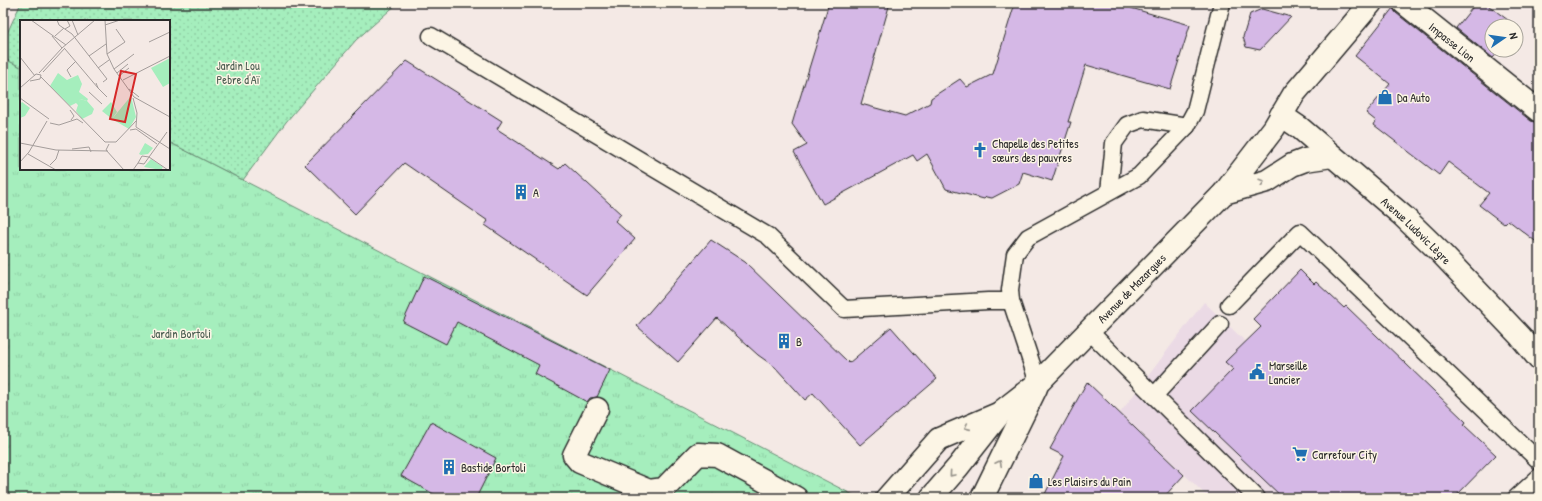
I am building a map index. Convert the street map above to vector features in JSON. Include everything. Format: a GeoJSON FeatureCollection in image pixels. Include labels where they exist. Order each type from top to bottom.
{"type":"FeatureCollection","features":[{"type":"Feature","properties":{"kind":"street","name":"Avenue de Mazargues"},"geometry":{"type":"LineString","coordinates":[[887,498],[939,439],[1002,411],[1038,383],[1224,193],[1281,115],[1300,85],[1371,3]]}},
{"type":"Feature","properties":{"kind":"street","name":"Impasse Lion"},"geometry":{"type":"LineString","coordinates":[[1404,3],[1539,111]]}},
{"type":"Feature","properties":{"kind":"street","name":"Avenue Ludovic Lègre"},"geometry":{"type":"LineString","coordinates":[[1281,115],[1300,128],[1403,216],[1440,252],[1520,336],[1539,359]]}},
{"type":"Feature","properties":{"kind":"street"},"geometry":{"type":"LineString","coordinates":[[1224,193],[1268,181],[1305,160],[1332,156]]}},
{"type":"Feature","properties":{"kind":"street","name":"Avenue de Mazargues"},"geometry":{"type":"LineString","coordinates":[[982,498],[1038,383]]}},
{"type":"Feature","properties":{"kind":"street"},"geometry":{"type":"LineString","coordinates":[[597,409],[574,455],[580,462],[649,491],[664,489],[698,454],[717,455],[796,498]]}},
{"type":"Feature","properties":{"kind":"street","name":"Avenue de Mazargues"},"geometry":{"type":"LineString","coordinates":[[931,498],[958,467],[1002,411]]}},
{"type":"Feature","properties":{"kind":"lane"},"geometry":{"type":"LineString","coordinates":[[1038,383],[1012,301],[1010,290],[1015,254],[1028,237],[1138,176],[1187,126],[1195,111],[1222,3]]}},
{"type":"Feature","properties":{"kind":"lane"},"geometry":{"type":"LineString","coordinates":[[431,36],[768,236],[844,309],[1012,301]]}},
{"type":"Feature","properties":{"kind":"lane"},"geometry":{"type":"LineString","coordinates":[[1110,192],[1114,144],[1127,125],[1143,119],[1187,126]]}},
{"type":"Feature","properties":{"kind":"lane"},"geometry":{"type":"LineString","coordinates":[[1228,305],[1300,232],[1539,461]]}},
{"type":"Feature","properties":{"kind":"lane"},"geometry":{"type":"LineString","coordinates":[[1154,396],[1220,324]]}},
{"type":"Feature","properties":{"kind":"lane"},"geometry":{"type":"LineString","coordinates":[[1089,331],[1257,498]]}},
{"type":"Feature","properties":{"kind":"lane"},"geometry":{"type":"LineString","coordinates":[[1516,498],[1539,477]]}},
{"type":"Feature","properties":{"kind":"shaded area"},"geometry":{"type":"Polygon","coordinates":[[[1204,302],[1409,498],[1209,498],[1120,413],[1204,302]]]}},
{"type":"Feature","properties":{"kind":"green space","name":"Jardin Lou Pebre d'Aï"},"geometry":{"type":"Polygon","coordinates":[[[21,3],[398,3],[356,40],[286,122],[243,180],[170,143],[170,20],[20,20],[20,66],[3,58],[3,42],[21,3]]]}},
{"type":"Feature","properties":{"kind":"green space","name":"Jardin Bortoli"},"geometry":{"type":"Polygon","coordinates":[[[3,58],[20,66],[20,170],[170,170],[170,143],[857,497],[3,498],[3,58]]]}},
{"type":"Feature","properties":{"kind":"building"},"geometry":{"type":"Polygon","coordinates":[[[829,3],[890,3],[861,104],[905,116],[930,103],[931,98],[960,79],[967,87],[993,74],[1015,3],[1133,3],[1131,8],[1190,25],[1170,89],[1086,65],[1068,122],[1071,122],[1052,181],[1023,172],[1019,184],[992,198],[986,197],[984,199],[946,189],[927,154],[917,161],[913,155],[823,204],[794,152],[807,145],[792,124],[829,3]]]}},
{"type":"Feature","properties":{"kind":"building"},"geometry":{"type":"Polygon","coordinates":[[[1476,3],[1485,3],[1505,18],[1484,18],[1484,51],[1456,28],[1476,3]]]}},
{"type":"Feature","properties":{"kind":"building"},"geometry":{"type":"Polygon","coordinates":[[[1393,8],[1396,13],[1531,121],[1539,123],[1539,244],[1508,220],[1504,224],[1479,205],[1489,193],[1448,162],[1439,175],[1374,125],[1376,121],[1366,113],[1390,84],[1355,56],[1393,8]]]}},
{"type":"Feature","properties":{"kind":"building"},"geometry":{"type":"Polygon","coordinates":[[[1262,9],[1291,17],[1260,50],[1246,47],[1243,37],[1250,14],[1262,9]]]}},
{"type":"Feature","properties":{"kind":"building","name":"A"},"geometry":{"type":"Polygon","coordinates":[[[407,61],[502,121],[497,129],[559,169],[565,163],[621,214],[615,221],[635,239],[587,295],[485,225],[488,221],[404,163],[355,214],[305,165],[407,61]]]}},
{"type":"Feature","properties":{"kind":"building","name":"B"},"geometry":{"type":"Polygon","coordinates":[[[711,240],[745,262],[849,363],[891,327],[937,379],[860,445],[813,393],[805,400],[775,367],[758,355],[717,318],[678,362],[637,326],[711,240]]]}},
{"type":"Feature","properties":{"kind":"building"},"geometry":{"type":"Polygon","coordinates":[[[1300,270],[1314,284],[1316,282],[1344,308],[1346,306],[1466,422],[1464,425],[1496,455],[1454,498],[1283,498],[1192,411],[1233,369],[1225,362],[1261,327],[1253,319],[1300,270]]]}},
{"type":"Feature","properties":{"kind":"building"},"geometry":{"type":"Polygon","coordinates":[[[424,276],[610,370],[597,397],[590,398],[587,402],[535,374],[539,365],[457,322],[446,344],[403,322],[424,276]]]}},
{"type":"Feature","properties":{"kind":"building"},"geometry":{"type":"Polygon","coordinates":[[[1087,382],[1184,475],[1163,498],[1043,498],[1064,456],[1050,449],[1087,382]]]}},
{"type":"Feature","properties":{"kind":"building","name":"Bastide Bortoli"},"geometry":{"type":"Polygon","coordinates":[[[431,422],[496,458],[476,498],[441,498],[401,476],[431,422]]]}},
{"type":"Feature","properties":{"kind":"place","name":"Da Auto"},"geometry":{"type":"Point","coordinates":[1385,97]}},
{"type":"Feature","properties":{"kind":"place","name":"Chapelle des Petites sœurs des pauvres"},"geometry":{"type":"Point","coordinates":[980,150]}},
{"type":"Feature","properties":{"kind":"place","name":"A"},"geometry":{"type":"Point","coordinates":[521,192]}},
{"type":"Feature","properties":{"kind":"place","name":"B"},"geometry":{"type":"Point","coordinates":[784,341]}},
{"type":"Feature","properties":{"kind":"place","name":"Marseille Lancier"},"geometry":{"type":"Point","coordinates":[1257,372]}},
{"type":"Feature","properties":{"kind":"place","name":"Carrefour City"},"geometry":{"type":"Point","coordinates":[1300,454]}},
{"type":"Feature","properties":{"kind":"place","name":"Bastide Bortoli"},"geometry":{"type":"Point","coordinates":[449,467]}},
{"type":"Feature","properties":{"kind":"place","name":"Les Plaisirs du Pain"},"geometry":{"type":"Point","coordinates":[1036,481]}}]}
